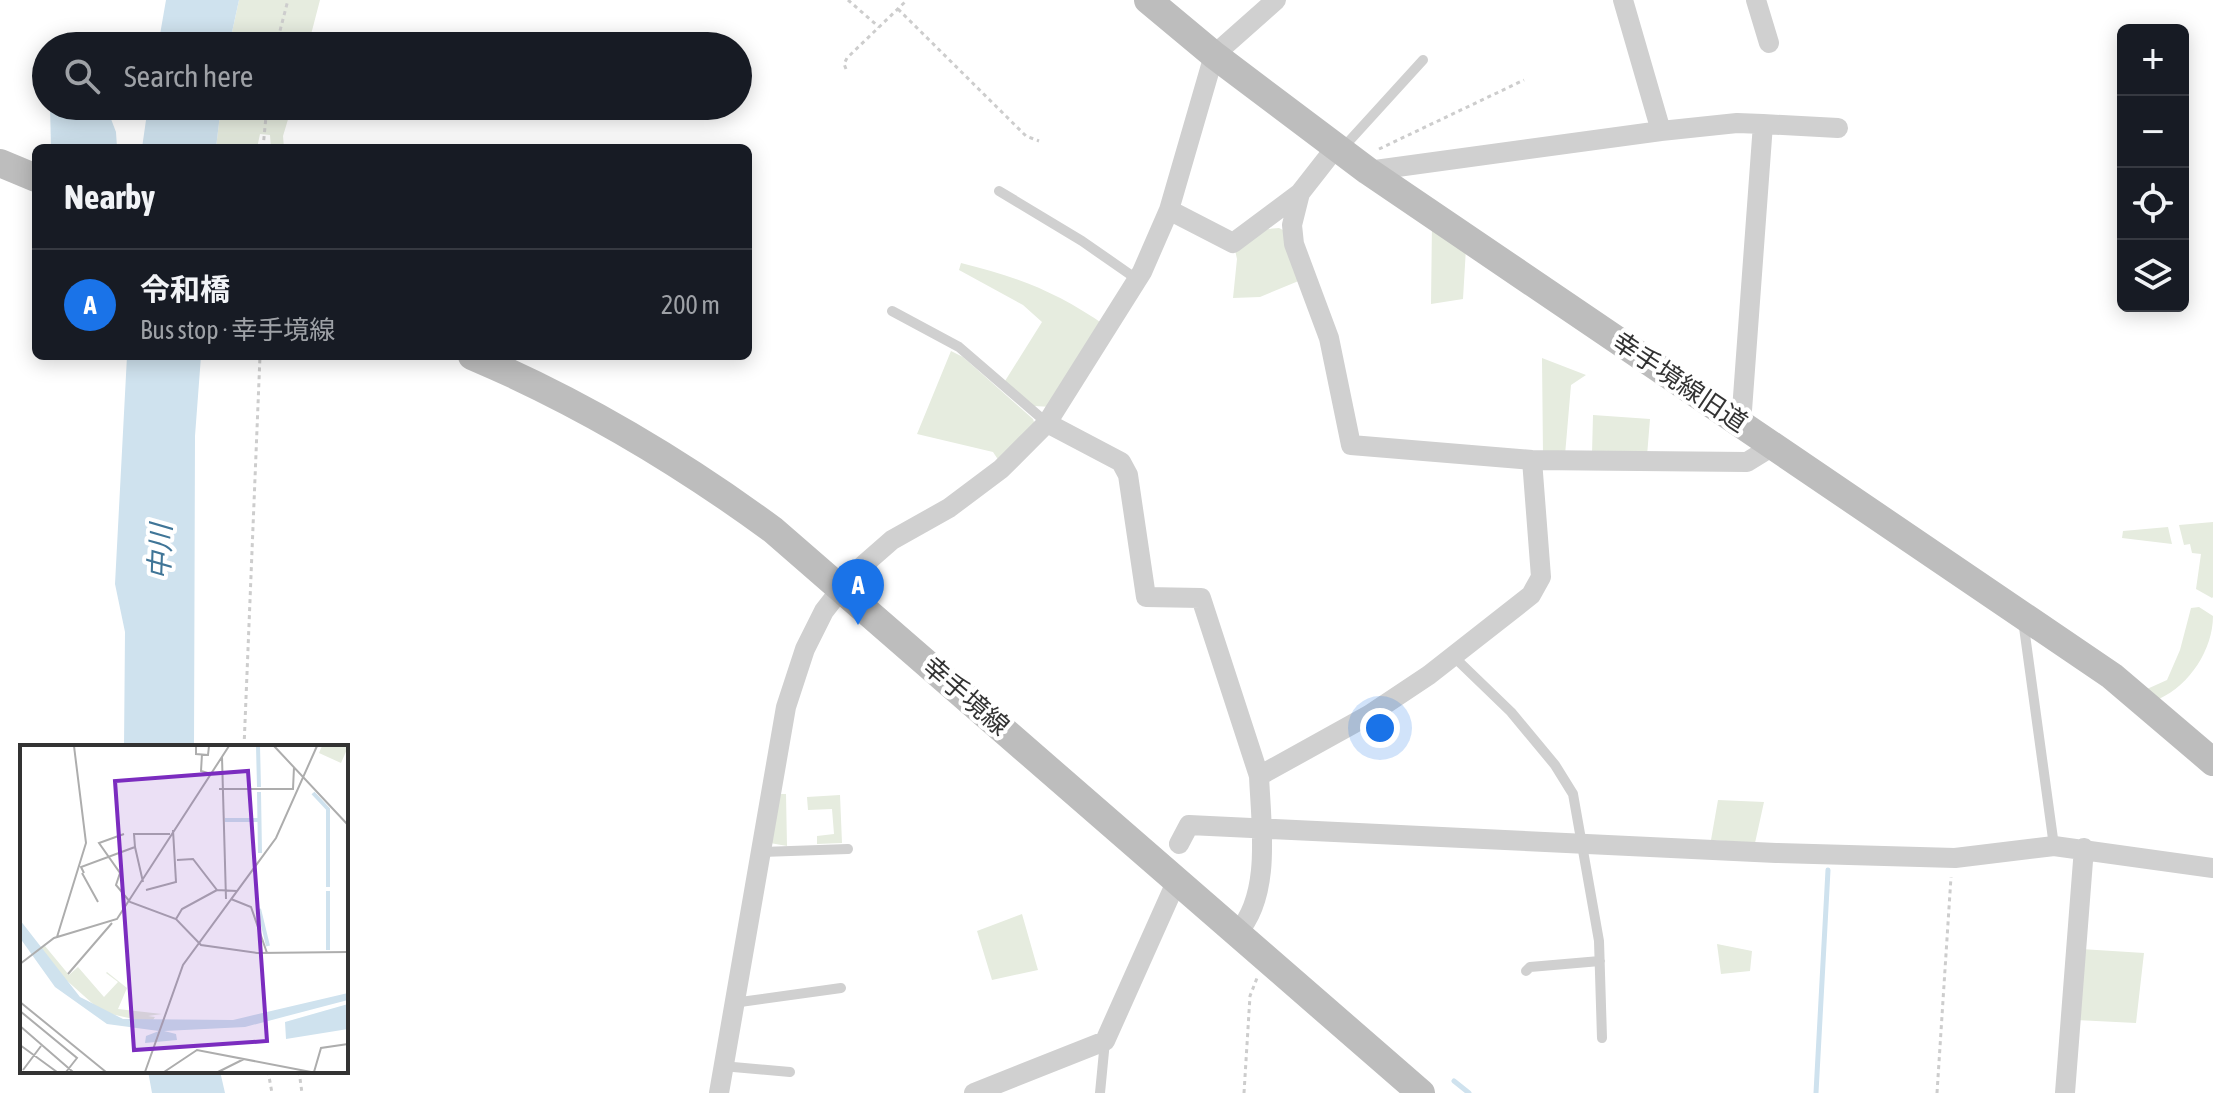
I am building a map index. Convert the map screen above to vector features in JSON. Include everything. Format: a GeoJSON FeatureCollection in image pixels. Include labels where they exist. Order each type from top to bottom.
{"type":"FeatureCollection","features":[{"type":"Feature","properties":{"kind":"street","name":"幸手境線旧道"},"geometry":{"type":"LineString","coordinates":[[1148,0],[1214,55],[1350,157],[2112,676],[2213,762]]}},
{"type":"Feature","properties":{"kind":"street"},"geometry":{"type":"LineString","coordinates":[[719,1093],[786,707],[805,649],[824,611],[841,587],[892,540],[949,508],[1001,469],[1047,423],[1138,280],[1169,210],[1214,55],[1276,0]]}},
{"type":"Feature","properties":{"kind":"street"},"geometry":{"type":"LineString","coordinates":[[1623,0],[1661,131]]}},
{"type":"Feature","properties":{"kind":"street"},"geometry":{"type":"LineString","coordinates":[[1756,0],[1769,43]]}},
{"type":"Feature","properties":{"kind":"street"},"geometry":{"type":"LineString","coordinates":[[1169,210],[1233,243],[1350,157],[1737,123],[1838,128]]}},
{"type":"Feature","properties":{"kind":"street"},"geometry":{"type":"LineString","coordinates":[[1741,424],[1763,124]]}},
{"type":"Feature","properties":{"kind":"street"},"geometry":{"type":"LineString","coordinates":[[0,163],[32,176]]}},
{"type":"Feature","properties":{"kind":"street"},"geometry":{"type":"LineString","coordinates":[[1300,193],[1292,225],[1294,244],[1329,338],[1351,445],[1532,460],[1747,462],[1773,446]]}},
{"type":"Feature","properties":{"kind":"street","name":"幸手境線"},"geometry":{"type":"LineString","coordinates":[[481,360],[566,399],[666,456],[773,530],[1421,1093]]}},
{"type":"Feature","properties":{"kind":"street"},"geometry":{"type":"LineString","coordinates":[[1047,423],[1121,462],[1128,475],[1146,597],[1201,598],[1259,776],[1262,827],[1254,910],[1237,933]]}},
{"type":"Feature","properties":{"kind":"street"},"geometry":{"type":"LineString","coordinates":[[1259,776],[1369,715],[1453,656],[1531,595],[1541,577],[1532,460]]}},
{"type":"Feature","properties":{"kind":"street"},"geometry":{"type":"LineString","coordinates":[[1179,844],[1189,825],[1776,853],[1952,857],[2054,846],[2213,868]]}},
{"type":"Feature","properties":{"kind":"street"},"geometry":{"type":"LineString","coordinates":[[2065,1093],[2084,848]]}},
{"type":"Feature","properties":{"kind":"street"},"geometry":{"type":"LineString","coordinates":[[974,1093],[1105,1041],[1177,880]]}},
{"type":"Feature","properties":{"kind":"lane"},"geometry":{"type":"LineString","coordinates":[[1350,157],[1423,60]]}},
{"type":"Feature","properties":{"kind":"lane"},"geometry":{"type":"LineString","coordinates":[[999,191],[1082,241],[1138,280]]}},
{"type":"Feature","properties":{"kind":"lane"},"geometry":{"type":"LineString","coordinates":[[892,311],[959,347],[1047,423]]}},
{"type":"Feature","properties":{"kind":"lane"},"geometry":{"type":"LineString","coordinates":[[2022,614],[2054,846]]}},
{"type":"Feature","properties":{"kind":"lane"},"geometry":{"type":"LineString","coordinates":[[1453,656],[1511,712],[1555,765],[1573,794],[1584,842],[1600,961],[1602,1038]]}},
{"type":"Feature","properties":{"kind":"lane"},"geometry":{"type":"LineString","coordinates":[[760,852],[848,849]]}},
{"type":"Feature","properties":{"kind":"lane"},"geometry":{"type":"LineString","coordinates":[[1526,971],[1530,967],[1600,961]]}},
{"type":"Feature","properties":{"kind":"lane"},"geometry":{"type":"LineString","coordinates":[[733,1003],[841,988]]}},
{"type":"Feature","properties":{"kind":"lane"},"geometry":{"type":"LineString","coordinates":[[1100,1093],[1105,1041]]}},
{"type":"Feature","properties":{"kind":"lane"},"geometry":{"type":"LineString","coordinates":[[722,1066],[790,1072]]}},
{"type":"Feature","properties":{"kind":"path"},"geometry":{"type":"LineString","coordinates":[[280,32],[288,0]]}},
{"type":"Feature","properties":{"kind":"path"},"geometry":{"type":"LineString","coordinates":[[848,0],[879,27]]}},
{"type":"Feature","properties":{"kind":"path"},"geometry":{"type":"LineString","coordinates":[[846,69],[844,64],[847,58],[907,0]]}},
{"type":"Feature","properties":{"kind":"path"},"geometry":{"type":"LineString","coordinates":[[898,9],[1026,136],[1039,141]]}},
{"type":"Feature","properties":{"kind":"path"},"geometry":{"type":"LineString","coordinates":[[1350,157],[1524,80]]}},
{"type":"Feature","properties":{"kind":"path"},"geometry":{"type":"LineString","coordinates":[[263,144],[266,120]]}},
{"type":"Feature","properties":{"kind":"path"},"geometry":{"type":"LineString","coordinates":[[244,745],[260,360]]}},
{"type":"Feature","properties":{"kind":"path"},"geometry":{"type":"LineString","coordinates":[[1937,1093],[1952,857]]}},
{"type":"Feature","properties":{"kind":"path"},"geometry":{"type":"LineString","coordinates":[[1244,1093],[1250,996],[1253,985],[1269,961]]}},
{"type":"Feature","properties":{"kind":"path"},"geometry":{"type":"LineString","coordinates":[[268,1073],[272,1093]]}},
{"type":"Feature","properties":{"kind":"path"},"geometry":{"type":"LineString","coordinates":[[299,1073],[302,1093]]}},
{"type":"Feature","properties":{"kind":"shaded area"},"geometry":{"type":"Polygon","coordinates":[[[239,0],[320,0],[312,32],[232,32],[239,0]]]}},
{"type":"Feature","properties":{"kind":"shaded area"},"geometry":{"type":"Polygon","coordinates":[[[219,120],[288,120],[284,144],[271,144],[270,135],[260,134],[258,144],[216,144],[219,120]]]}},
{"type":"Feature","properties":{"kind":"shaded area"},"geometry":{"type":"Polygon","coordinates":[[[1432,223],[1466,248],[1463,299],[1431,304],[1432,223]]]}},
{"type":"Feature","properties":{"kind":"shaded area"},"geometry":{"type":"Polygon","coordinates":[[[1257,230],[1283,230],[1301,280],[1260,297],[1233,298],[1235,250],[1257,230]]]}},
{"type":"Feature","properties":{"kind":"shaded area"},"geometry":{"type":"Polygon","coordinates":[[[961,263],[1036,287],[1106,326],[1052,407],[1034,406],[1005,381],[1042,322],[1023,305],[959,270],[961,263]]]}},
{"type":"Feature","properties":{"kind":"shaded area"},"geometry":{"type":"Polygon","coordinates":[[[951,351],[963,357],[1033,419],[1035,425],[999,461],[993,452],[917,434],[951,351]]]}},
{"type":"Feature","properties":{"kind":"shaded area"},"geometry":{"type":"Polygon","coordinates":[[[1542,358],[1586,375],[1571,385],[1565,455],[1543,455],[1542,358]]]}},
{"type":"Feature","properties":{"kind":"shaded area"},"geometry":{"type":"Polygon","coordinates":[[[1593,415],[1650,419],[1647,456],[1592,454],[1593,415]]]}},
{"type":"Feature","properties":{"kind":"shaded area"},"geometry":{"type":"Polygon","coordinates":[[[2213,522],[2212,598],[2196,589],[2201,554],[2192,553],[2190,544],[2184,545],[2179,525],[2213,522]]]}},
{"type":"Feature","properties":{"kind":"shaded area"},"geometry":{"type":"Polygon","coordinates":[[[2168,527],[2172,544],[2122,538],[2123,531],[2168,527]]]}},
{"type":"Feature","properties":{"kind":"shaded area"},"geometry":{"type":"Polygon","coordinates":[[[2199,607],[2213,616],[2204,653],[2181,685],[2159,699],[2147,689],[2167,680],[2180,650],[2191,608],[2199,607]]]}},
{"type":"Feature","properties":{"kind":"shaded area"},"geometry":{"type":"Polygon","coordinates":[[[780,794],[786,794],[787,846],[770,843],[780,794]]]}},
{"type":"Feature","properties":{"kind":"shaded area"},"geometry":{"type":"Polygon","coordinates":[[[840,795],[842,843],[817,844],[817,836],[834,834],[832,809],[808,810],[807,797],[840,795]]]}},
{"type":"Feature","properties":{"kind":"shaded area"},"geometry":{"type":"Polygon","coordinates":[[[1718,800],[1764,802],[1755,843],[1711,840],[1718,800]]]}},
{"type":"Feature","properties":{"kind":"shaded area"},"geometry":{"type":"Polygon","coordinates":[[[1022,914],[1038,970],[992,980],[977,931],[1022,914]]]}},
{"type":"Feature","properties":{"kind":"shaded area"},"geometry":{"type":"Polygon","coordinates":[[[1717,944],[1752,951],[1750,971],[1721,974],[1717,944]]]}},
{"type":"Feature","properties":{"kind":"shaded area"},"geometry":{"type":"Polygon","coordinates":[[[2081,949],[2144,953],[2136,1023],[2076,1020],[2081,949]]]}},
{"type":"Feature","properties":{"kind":"water"},"geometry":{"type":"Polygon","coordinates":[[[166,0],[239,0],[232,32],[160,32],[166,0]]]}},
{"type":"Feature","properties":{"kind":"water"},"geometry":{"type":"Polygon","coordinates":[[[50,120],[111,120],[116,132],[117,144],[51,144],[50,120]]]}},
{"type":"Feature","properties":{"kind":"water"},"geometry":{"type":"Polygon","coordinates":[[[146,120],[219,120],[216,144],[143,144],[146,120]]]}},
{"type":"Feature","properties":{"kind":"water","name":"中川"},"geometry":{"type":"Polygon","coordinates":[[[127,360],[201,360],[195,436],[194,745],[124,745],[125,632],[115,584],[127,360]]]}},
{"type":"Feature","properties":{"kind":"water"},"geometry":{"type":"Polygon","coordinates":[[[148,1073],[220,1073],[225,1093],[152,1093],[148,1073]]]}},
{"type":"Feature","properties":{"kind":"waterway"},"geometry":{"type":"LineString","coordinates":[[1816,1093],[1828,870]]}},
{"type":"Feature","properties":{"kind":"waterway"},"geometry":{"type":"LineString","coordinates":[[1454,1081],[1469,1093]]}},
{"type":"Feature","properties":{"kind":"place","name":"令和橋"},"geometry":{"type":"Point","coordinates":[858,625]}}]}
